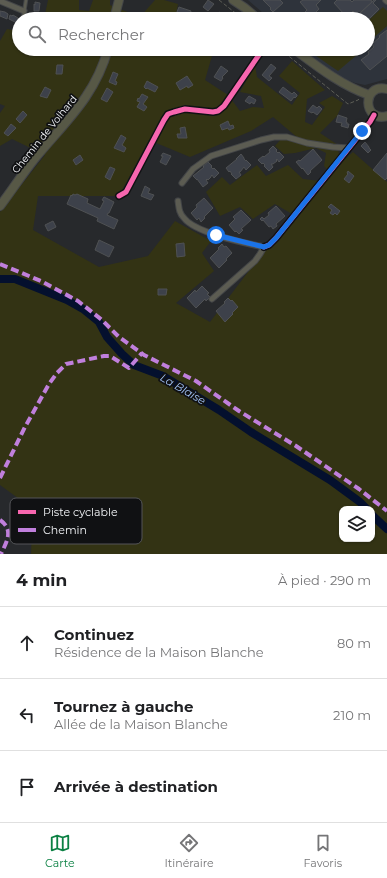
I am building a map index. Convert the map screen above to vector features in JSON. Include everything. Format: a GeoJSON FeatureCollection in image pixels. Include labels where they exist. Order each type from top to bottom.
{"type":"FeatureCollection","features":[{"type":"Feature","properties":{"kind":"main road"},"geometry":{"type":"LineString","coordinates":[[111,12],[114,0]]}},
{"type":"Feature","properties":{"kind":"main road"},"geometry":{"type":"LineString","coordinates":[[116,12],[119,0]]}},
{"type":"Feature","properties":{"kind":"main road"},"geometry":{"type":"LineString","coordinates":[[233,0],[250,12]]}},
{"type":"Feature","properties":{"kind":"main road","name":"Chemin de Volhard"},"geometry":{"type":"LineString","coordinates":[[0,197],[28,160],[77,101],[90,80],[100,56]]}},
{"type":"Feature","properties":{"kind":"main road","name":"Chemin de Volhard"},"geometry":{"type":"LineString","coordinates":[[0,206],[31,163],[84,100],[98,77],[106,56]]}},
{"type":"Feature","properties":{"kind":"main road"},"geometry":{"type":"LineString","coordinates":[[303,56],[330,76],[366,94],[376,89],[387,89]]}},
{"type":"Feature","properties":{"kind":"main road"},"geometry":{"type":"LineString","coordinates":[[366,94],[371,112],[379,117],[387,116]]}},
{"type":"Feature","properties":{"kind":"street"},"geometry":{"type":"LineString","coordinates":[[5,1],[24,11]]}},
{"type":"Feature","properties":{"kind":"street"},"geometry":{"type":"LineString","coordinates":[[119,196],[126,192],[168,114],[185,110],[218,111],[224,106],[258,56]]}},
{"type":"Feature","properties":{"kind":"street"},"geometry":{"type":"LineString","coordinates":[[212,299],[256,261],[264,247],[269,245],[276,238],[374,115]]}},
{"type":"Feature","properties":{"kind":"street"},"geometry":{"type":"LineString","coordinates":[[182,183],[193,169],[211,156],[274,137],[288,137],[307,143],[333,148],[349,148]]}},
{"type":"Feature","properties":{"kind":"street"},"geometry":{"type":"LineString","coordinates":[[178,201],[179,210],[184,219],[191,225],[216,235],[264,247]]}},
{"type":"Feature","properties":{"kind":"lane"},"geometry":{"type":"LineString","coordinates":[[24,11],[26,0]]}},
{"type":"Feature","properties":{"kind":"path"},"geometry":{"type":"LineString","coordinates":[[218,0],[234,12]]}},
{"type":"Feature","properties":{"kind":"path"},"geometry":{"type":"LineString","coordinates":[[289,56],[348,104],[358,100],[366,94]]}},
{"type":"Feature","properties":{"kind":"shaded area"},"geometry":{"type":"Polygon","coordinates":[[[48,0],[79,0],[79,10],[89,11],[93,0],[110,0],[110,5],[128,12],[45,12],[48,0]]]}},
{"type":"Feature","properties":{"kind":"shaded area"},"geometry":{"type":"Polygon","coordinates":[[[155,0],[164,0],[178,4],[176,12],[144,12],[155,0]]]}},
{"type":"Feature","properties":{"kind":"shaded area"},"geometry":{"type":"Polygon","coordinates":[[[248,0],[387,0],[387,79],[365,85],[355,83],[335,75],[310,56],[375,56],[375,12],[262,12],[248,0]]]}},
{"type":"Feature","properties":{"kind":"shaded area"},"geometry":{"type":"Polygon","coordinates":[[[383,7],[387,11],[387,26],[375,36],[375,14],[383,7]]]}},
{"type":"Feature","properties":{"kind":"shaded area"},"geometry":{"type":"Polygon","coordinates":[[[7,29],[12,30],[12,56],[212,56],[205,80],[228,95],[240,111],[253,107],[264,108],[261,96],[240,92],[255,65],[257,77],[292,105],[300,93],[279,76],[292,61],[325,90],[307,99],[305,122],[312,125],[325,107],[319,103],[332,96],[343,103],[337,116],[320,133],[338,145],[339,157],[328,171],[324,166],[326,153],[316,148],[284,154],[275,146],[281,139],[297,142],[298,138],[273,117],[251,131],[190,157],[149,140],[119,196],[38,196],[33,230],[99,267],[148,256],[175,221],[211,241],[202,253],[214,271],[176,303],[210,322],[292,214],[275,204],[253,219],[240,207],[220,216],[206,192],[222,177],[230,185],[257,165],[266,176],[288,165],[303,179],[320,181],[353,152],[387,182],[387,554],[31,554],[31,544],[142,544],[142,498],[18,498],[0,485],[0,212],[45,155],[12,139],[0,146],[0,113],[5,106],[0,104],[0,41],[7,29]]]}},
{"type":"Feature","properties":{"kind":"shaded area"},"geometry":{"type":"Polygon","coordinates":[[[316,56],[356,56],[338,71],[316,56]]]}},
{"type":"Feature","properties":{"kind":"building"},"geometry":{"type":"Polygon","coordinates":[[[208,0],[214,4],[208,11],[203,7],[208,0]]]}},
{"type":"Feature","properties":{"kind":"building"},"geometry":{"type":"Polygon","coordinates":[[[263,0],[280,0],[283,3],[273,12],[263,0]]]}},
{"type":"Feature","properties":{"kind":"building"},"geometry":{"type":"Polygon","coordinates":[[[303,0],[321,0],[316,5],[319,9],[316,12],[305,12],[307,10],[300,2],[303,0]]]}},
{"type":"Feature","properties":{"kind":"building"},"geometry":{"type":"Polygon","coordinates":[[[337,0],[350,0],[352,2],[354,0],[371,0],[372,2],[361,12],[342,12],[334,3],[337,0]]]}},
{"type":"Feature","properties":{"kind":"building"},"geometry":{"type":"Polygon","coordinates":[[[374,0],[376,0],[373,3],[379,9],[375,13],[361,12],[374,0]]]}},
{"type":"Feature","properties":{"kind":"building"},"geometry":{"type":"Polygon","coordinates":[[[35,2],[40,3],[39,11],[34,11],[35,2]]]}},
{"type":"Feature","properties":{"kind":"building"},"geometry":{"type":"Polygon","coordinates":[[[179,7],[191,11],[191,12],[177,12],[179,7]]]}},
{"type":"Feature","properties":{"kind":"building"},"geometry":{"type":"Polygon","coordinates":[[[0,11],[8,14],[7,19],[0,16],[0,11]]]}},
{"type":"Feature","properties":{"kind":"building"},"geometry":{"type":"Polygon","coordinates":[[[10,15],[12,16],[12,20],[9,19],[10,15]]]}},
{"type":"Feature","properties":{"kind":"building"},"geometry":{"type":"Polygon","coordinates":[[[387,30],[387,56],[370,70],[361,60],[366,56],[375,56],[375,41],[380,37],[379,36],[387,30]]]}},
{"type":"Feature","properties":{"kind":"building"},"geometry":{"type":"Polygon","coordinates":[[[271,64],[276,68],[269,76],[272,78],[269,81],[262,75],[271,64]]]}},
{"type":"Feature","properties":{"kind":"building"},"geometry":{"type":"Polygon","coordinates":[[[57,65],[63,65],[62,74],[56,74],[57,65]]]}},
{"type":"Feature","properties":{"kind":"building"},"geometry":{"type":"Polygon","coordinates":[[[221,66],[228,71],[222,77],[223,78],[221,81],[214,77],[221,66]]]}},
{"type":"Feature","properties":{"kind":"building"},"geometry":{"type":"Polygon","coordinates":[[[113,72],[118,74],[115,81],[117,82],[116,85],[109,82],[113,72]]]}},
{"type":"Feature","properties":{"kind":"building"},"geometry":{"type":"Polygon","coordinates":[[[187,76],[193,85],[188,88],[187,86],[180,90],[176,83],[187,76]]]}},
{"type":"Feature","properties":{"kind":"building"},"geometry":{"type":"Polygon","coordinates":[[[147,81],[158,87],[155,92],[144,87],[147,81]]]}},
{"type":"Feature","properties":{"kind":"building"},"geometry":{"type":"Polygon","coordinates":[[[45,87],[51,90],[47,98],[40,96],[45,87]]]}},
{"type":"Feature","properties":{"kind":"building"},"geometry":{"type":"Polygon","coordinates":[[[283,87],[292,94],[294,92],[297,96],[291,101],[279,92],[283,87]]]}},
{"type":"Feature","properties":{"kind":"building"},"geometry":{"type":"Polygon","coordinates":[[[107,88],[113,92],[107,102],[101,99],[107,88]]]}},
{"type":"Feature","properties":{"kind":"building"},"geometry":{"type":"Polygon","coordinates":[[[142,94],[148,97],[143,104],[147,107],[144,111],[137,107],[140,102],[137,101],[138,98],[139,99],[142,94]]]}},
{"type":"Feature","properties":{"kind":"building"},"geometry":{"type":"Polygon","coordinates":[[[249,96],[256,100],[254,104],[251,102],[250,104],[245,101],[249,96]]]}},
{"type":"Feature","properties":{"kind":"building"},"geometry":{"type":"Polygon","coordinates":[[[313,105],[317,108],[319,106],[322,109],[317,115],[308,111],[313,105]]]}},
{"type":"Feature","properties":{"kind":"building"},"geometry":{"type":"Polygon","coordinates":[[[23,111],[27,115],[20,123],[16,119],[23,111]]]}},
{"type":"Feature","properties":{"kind":"building"},"geometry":{"type":"Polygon","coordinates":[[[338,115],[347,118],[346,122],[349,124],[348,128],[341,126],[342,123],[336,122],[338,115]]]}},
{"type":"Feature","properties":{"kind":"building"},"geometry":{"type":"Polygon","coordinates":[[[228,121],[230,126],[233,125],[234,128],[222,130],[220,125],[228,121]]]}},
{"type":"Feature","properties":{"kind":"building"},"geometry":{"type":"Polygon","coordinates":[[[11,124],[16,128],[8,136],[4,133],[11,124]]]}},
{"type":"Feature","properties":{"kind":"building"},"geometry":{"type":"Polygon","coordinates":[[[185,127],[187,138],[178,138],[177,134],[181,134],[180,128],[185,127]]]}},
{"type":"Feature","properties":{"kind":"building"},"geometry":{"type":"Polygon","coordinates":[[[121,135],[126,138],[122,145],[126,148],[124,152],[114,148],[121,135]]]}},
{"type":"Feature","properties":{"kind":"building"},"geometry":{"type":"Polygon","coordinates":[[[365,142],[371,150],[368,153],[361,146],[365,142]]]}},
{"type":"Feature","properties":{"kind":"building"},"geometry":{"type":"Polygon","coordinates":[[[273,146],[278,153],[279,152],[284,157],[279,162],[277,159],[277,161],[271,164],[273,167],[269,171],[263,163],[262,164],[258,160],[270,152],[269,150],[273,146]]]}},
{"type":"Feature","properties":{"kind":"building"},"geometry":{"type":"Polygon","coordinates":[[[313,149],[322,160],[310,171],[311,172],[308,175],[296,162],[299,160],[300,161],[313,149]]]}},
{"type":"Feature","properties":{"kind":"building"},"geometry":{"type":"Polygon","coordinates":[[[163,153],[171,156],[166,165],[160,162],[163,153]]]}},
{"type":"Feature","properties":{"kind":"building"},"geometry":{"type":"Polygon","coordinates":[[[387,153],[387,178],[385,180],[373,170],[387,153]]]}},
{"type":"Feature","properties":{"kind":"building"},"geometry":{"type":"Polygon","coordinates":[[[241,154],[251,165],[246,170],[244,167],[239,172],[241,175],[236,179],[226,168],[241,154]]]}},
{"type":"Feature","properties":{"kind":"building"},"geometry":{"type":"Polygon","coordinates":[[[80,155],[83,160],[76,165],[73,160],[80,155]]]}},
{"type":"Feature","properties":{"kind":"building"},"geometry":{"type":"Polygon","coordinates":[[[208,162],[213,169],[214,168],[219,173],[214,178],[212,175],[208,180],[207,179],[206,180],[208,183],[203,187],[193,176],[208,162]]]}},
{"type":"Feature","properties":{"kind":"building"},"geometry":{"type":"Polygon","coordinates":[[[110,167],[115,169],[110,180],[105,177],[110,167]]]}},
{"type":"Feature","properties":{"kind":"building"},"geometry":{"type":"Polygon","coordinates":[[[348,171],[354,176],[349,183],[344,179],[348,174],[348,171]]]}},
{"type":"Feature","properties":{"kind":"building"},"geometry":{"type":"Polygon","coordinates":[[[145,186],[150,189],[148,193],[154,195],[151,200],[141,196],[145,186]]]}},
{"type":"Feature","properties":{"kind":"building"},"geometry":{"type":"Polygon","coordinates":[[[73,194],[77,194],[88,199],[87,203],[100,209],[104,201],[102,200],[104,197],[114,202],[107,215],[118,220],[114,229],[97,221],[98,218],[67,204],[71,195],[72,196],[73,194]]]}},
{"type":"Feature","properties":{"kind":"building"},"geometry":{"type":"Polygon","coordinates":[[[204,198],[213,208],[201,222],[199,218],[197,220],[191,213],[197,207],[196,205],[204,198]]]}},
{"type":"Feature","properties":{"kind":"building"},"geometry":{"type":"Polygon","coordinates":[[[331,204],[340,211],[337,215],[335,213],[333,215],[330,213],[332,210],[328,207],[331,204]]]}},
{"type":"Feature","properties":{"kind":"building"},"geometry":{"type":"Polygon","coordinates":[[[276,206],[285,216],[273,229],[260,219],[262,217],[264,219],[269,215],[268,213],[276,206]]]}},
{"type":"Feature","properties":{"kind":"building"},"geometry":{"type":"Polygon","coordinates":[[[241,210],[251,220],[241,229],[243,230],[239,234],[229,225],[235,219],[233,217],[241,210]]]}},
{"type":"Feature","properties":{"kind":"building"},"geometry":{"type":"Polygon","coordinates":[[[53,221],[56,227],[48,231],[45,225],[53,221]]]}},
{"type":"Feature","properties":{"kind":"building"},"geometry":{"type":"Polygon","coordinates":[[[99,240],[114,247],[109,257],[95,250],[99,240]]]}},
{"type":"Feature","properties":{"kind":"building"},"geometry":{"type":"Polygon","coordinates":[[[184,243],[185,256],[177,257],[176,244],[184,243]]]}},
{"type":"Feature","properties":{"kind":"building"},"geometry":{"type":"Polygon","coordinates":[[[222,244],[232,253],[219,268],[210,258],[222,244]]]}},
{"type":"Feature","properties":{"kind":"building"},"geometry":{"type":"Polygon","coordinates":[[[202,286],[209,293],[207,294],[210,297],[206,301],[205,299],[196,308],[187,298],[195,290],[196,292],[202,286]]]}},
{"type":"Feature","properties":{"kind":"building"},"geometry":{"type":"Polygon","coordinates":[[[158,289],[167,289],[166,295],[158,295],[158,289]]]}},
{"type":"Feature","properties":{"kind":"building"},"geometry":{"type":"Polygon","coordinates":[[[228,298],[238,307],[225,322],[216,311],[228,298]]]}},
{"type":"Feature","properties":{"kind":"waterway","name":"La Blaise"},"geometry":{"type":"LineString","coordinates":[[0,279],[15,279],[67,300],[83,309],[99,322],[107,337],[134,365],[163,376],[219,410],[251,432],[330,480],[364,506]]}},
{"type":"Feature","properties":{"kind":"waterway","name":"La Blaise"},"geometry":{"type":"LineString","coordinates":[[375,518],[387,529]]}},
{"type":"Feature","properties":{"kind":"marked path"},"geometry":{"type":"LineString","coordinates":[[0,264],[41,281],[78,301],[102,320],[119,337],[144,355],[196,381],[239,411],[296,446],[359,489],[387,511]]}},
{"type":"Feature","properties":{"kind":"marked path"},"geometry":{"type":"LineString","coordinates":[[0,478],[25,427],[49,384],[66,364],[110,356],[129,368],[142,353]]}},
{"type":"Feature","properties":{"kind":"marked path"},"geometry":{"type":"LineString","coordinates":[[0,520],[7,528],[8,532],[7,540],[1,554]]}},
{"type":"Feature","properties":{"kind":"cycle path"},"geometry":{"type":"LineString","coordinates":[[119,196],[126,192],[168,114],[185,109],[213,112],[218,111],[224,106],[258,56]]}},
{"type":"Feature","properties":{"kind":"cycle path"},"geometry":{"type":"LineString","coordinates":[[264,247],[269,245],[276,238],[370,122],[374,115]]}},
{"type":"Feature","properties":{"kind":"route"},"geometry":{"type":"LineString","coordinates":[[216,235],[264,247],[269,245],[362,131]]}}]}
